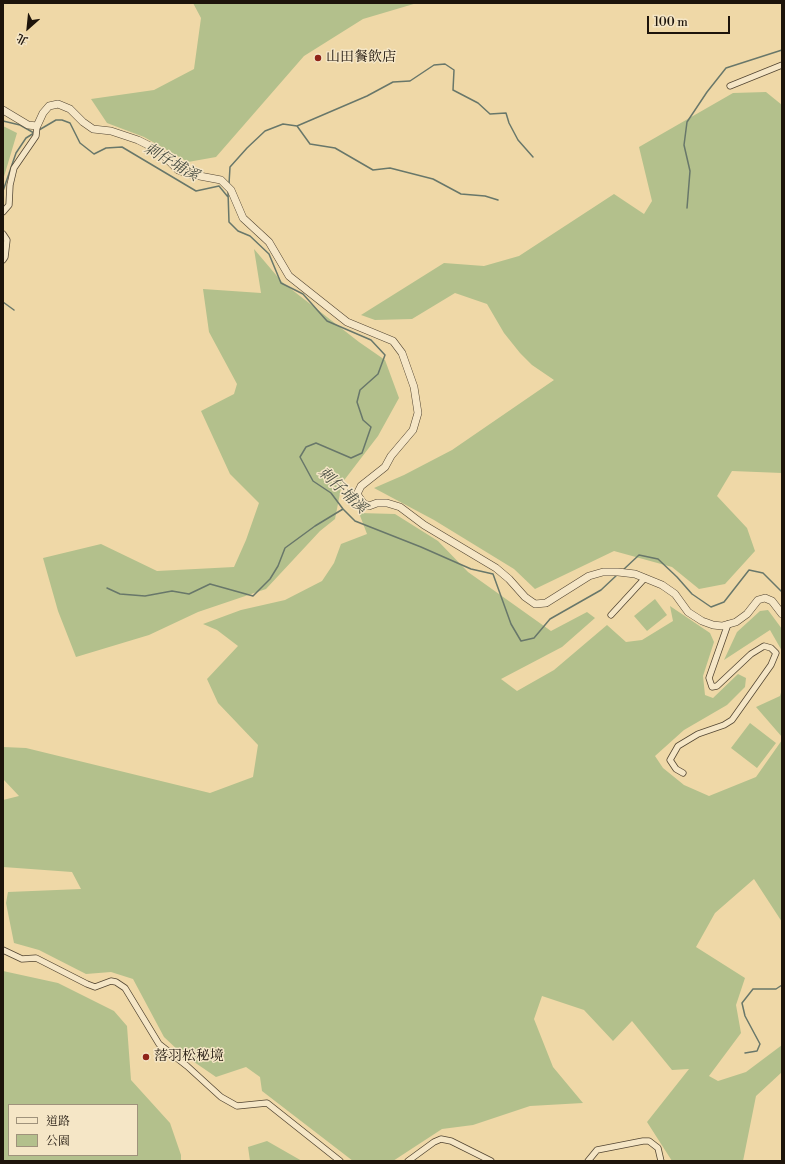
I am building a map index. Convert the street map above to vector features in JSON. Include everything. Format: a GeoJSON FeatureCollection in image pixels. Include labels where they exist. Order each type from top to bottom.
{"type":"FeatureCollection","features":[{"type":"Feature","properties":{"kind":"street"},"geometry":{"type":"LineString","coordinates":[[730,86],[782,65]]}},
{"type":"Feature","properties":{"kind":"street"},"geometry":{"type":"LineString","coordinates":[[3,212],[9,205],[10,184],[14,168],[36,136],[37,126],[43,113],[49,106],[58,104],[70,109],[83,122],[93,129],[111,131],[138,140],[158,150],[178,170],[189,174],[221,180],[231,190],[243,218],[269,242],[289,276],[347,322],[393,341],[402,353],[414,387],[418,413],[413,430],[391,456],[385,467],[361,486],[357,494],[363,503],[369,506],[377,503],[387,503],[400,506],[424,525],[496,568],[509,579],[525,597],[535,604],[546,603],[589,576],[603,572],[618,572],[645,578],[662,585],[675,594],[688,612],[702,621],[712,625],[722,626],[736,622],[747,614],[758,600],[765,598],[772,601],[782,614]]}},
{"type":"Feature","properties":{"kind":"street"},"geometry":{"type":"LineString","coordinates":[[3,110],[28,125],[37,126]]}},
{"type":"Feature","properties":{"kind":"street"},"geometry":{"type":"LineString","coordinates":[[3,234],[7,240],[5,257],[3,260]]}},
{"type":"Feature","properties":{"kind":"street"},"geometry":{"type":"LineString","coordinates":[[611,615],[645,578]]}},
{"type":"Feature","properties":{"kind":"street"},"geometry":{"type":"LineString","coordinates":[[683,773],[676,769],[670,760],[678,746],[698,734],[724,726],[732,720],[771,665],[776,653],[771,648],[764,646],[751,654],[717,686],[712,687],[709,678],[728,624]]}},
{"type":"Feature","properties":{"kind":"street"},"geometry":{"type":"LineString","coordinates":[[3,950],[22,959],[36,958],[86,984],[95,987],[110,981],[116,982],[125,988],[159,1044],[187,1066],[220,1097],[237,1106],[267,1103],[340,1161]]}},
{"type":"Feature","properties":{"kind":"street"},"geometry":{"type":"LineString","coordinates":[[408,1161],[434,1142],[441,1139],[451,1141],[491,1161]]}},
{"type":"Feature","properties":{"kind":"street"},"geometry":{"type":"LineString","coordinates":[[588,1161],[598,1150],[649,1141],[658,1148],[661,1161]]}},
{"type":"Feature","properties":{"kind":"green space"},"geometry":{"type":"Polygon","coordinates":[[[193,3],[417,3],[363,19],[304,56],[216,157],[188,162],[144,137],[107,123],[91,99],[154,90],[194,69],[201,18],[193,3]]]}},
{"type":"Feature","properties":{"kind":"green space"},"geometry":{"type":"Polygon","coordinates":[[[766,92],[782,105],[782,473],[732,471],[717,496],[747,528],[755,551],[725,584],[699,589],[672,567],[614,551],[535,589],[514,569],[434,520],[374,488],[404,475],[452,450],[554,380],[532,365],[520,353],[504,333],[487,304],[455,293],[412,319],[375,320],[361,315],[444,263],[484,266],[519,256],[614,194],[644,214],[652,201],[639,147],[733,93],[766,92]]]}},
{"type":"Feature","properties":{"kind":"green space"},"geometry":{"type":"Polygon","coordinates":[[[3,126],[17,133],[3,180],[3,126]]]}},
{"type":"Feature","properties":{"kind":"green space"},"geometry":{"type":"Polygon","coordinates":[[[254,249],[282,282],[359,342],[385,360],[399,398],[378,436],[342,483],[335,519],[320,531],[266,589],[198,612],[149,635],[76,657],[58,611],[43,558],[101,544],[157,571],[234,567],[246,540],[259,503],[230,474],[201,411],[234,394],[237,384],[209,332],[203,289],[261,293],[254,249]]]}},
{"type":"Feature","properties":{"kind":"green space"},"geometry":{"type":"Polygon","coordinates":[[[359,513],[395,514],[438,541],[468,572],[551,631],[587,612],[595,618],[562,647],[501,679],[517,691],[554,670],[607,625],[626,642],[642,640],[673,621],[670,606],[710,633],[714,642],[703,676],[705,695],[713,698],[738,674],[746,678],[745,687],[727,705],[684,730],[655,756],[663,768],[684,785],[709,796],[756,777],[782,740],[782,922],[754,879],[715,913],[696,947],[745,978],[736,1005],[741,1033],[709,1076],[718,1081],[746,1072],[782,1045],[782,1072],[756,1096],[743,1161],[672,1161],[647,1122],[689,1069],[672,1070],[632,1021],[613,1041],[584,1010],[542,996],[534,1019],[553,1067],[583,1103],[530,1106],[473,1125],[442,1129],[393,1161],[353,1161],[262,1091],[260,1077],[246,1067],[216,1077],[181,1053],[164,1037],[133,979],[111,972],[86,974],[39,950],[14,943],[6,903],[8,892],[81,889],[72,872],[3,867],[3,800],[19,796],[3,779],[3,747],[26,748],[210,793],[253,777],[258,745],[218,703],[207,679],[238,646],[217,630],[203,624],[241,610],[285,600],[322,581],[334,563],[341,544],[367,534],[359,513]]]}},
{"type":"Feature","properties":{"kind":"green space"},"geometry":{"type":"Polygon","coordinates":[[[655,599],[667,615],[647,631],[634,616],[655,599]]]}},
{"type":"Feature","properties":{"kind":"green space"},"geometry":{"type":"Polygon","coordinates":[[[768,610],[782,629],[782,651],[770,630],[724,660],[737,632],[760,611],[768,610]]]}},
{"type":"Feature","properties":{"kind":"green space"},"geometry":{"type":"Polygon","coordinates":[[[782,689],[782,737],[756,707],[780,696],[782,689]]]}},
{"type":"Feature","properties":{"kind":"green space"},"geometry":{"type":"Polygon","coordinates":[[[750,723],[776,743],[757,768],[731,748],[750,723]]]}},
{"type":"Feature","properties":{"kind":"green space"},"geometry":{"type":"Polygon","coordinates":[[[3,971],[58,983],[114,1011],[127,1026],[131,1080],[170,1123],[181,1155],[181,1161],[3,1161],[3,971]]]}},
{"type":"Feature","properties":{"kind":"green space"},"geometry":{"type":"Polygon","coordinates":[[[267,1141],[302,1161],[250,1161],[248,1147],[267,1141]]]}},
{"type":"Feature","properties":{"kind":"waterway"},"geometry":{"type":"LineString","coordinates":[[687,208],[690,171],[684,145],[687,122],[707,92],[726,68],[782,50]]}},
{"type":"Feature","properties":{"kind":"waterway"},"geometry":{"type":"LineString","coordinates":[[229,184],[230,167],[265,131],[283,124],[297,126],[367,96],[393,82],[410,81],[434,65],[445,64],[454,70],[453,90],[478,103],[490,114],[506,113],[509,123],[518,140],[533,157]]}},
{"type":"Feature","properties":{"kind":"waterway","name":"刺仔埔溪"},"geometry":{"type":"LineString","coordinates":[[39,130],[56,120],[62,120],[70,123],[80,143],[94,154],[106,148],[122,147],[196,191],[219,186],[228,197]]}},
{"type":"Feature","properties":{"kind":"waterway"},"geometry":{"type":"LineString","coordinates":[[3,121],[20,125],[34,133]]}},
{"type":"Feature","properties":{"kind":"waterway"},"geometry":{"type":"LineString","coordinates":[[297,126],[310,144],[335,148],[373,170],[390,168],[433,179],[461,194],[485,196],[498,200]]}},
{"type":"Feature","properties":{"kind":"waterway","name":"刺仔埔溪"},"geometry":{"type":"LineString","coordinates":[[3,191],[16,153],[26,138],[34,133]]}},
{"type":"Feature","properties":{"kind":"waterway","name":"刺仔埔溪"},"geometry":{"type":"LineString","coordinates":[[228,192],[229,222],[238,231],[250,236],[269,254],[281,283],[303,294],[327,321],[371,340],[385,355],[378,374],[360,390],[357,402],[363,420],[371,427],[362,453],[351,458],[316,443],[306,447],[300,457],[313,481],[331,493],[343,509],[355,521],[421,547],[471,569],[493,574],[511,624],[521,641],[534,638],[550,619],[601,590],[618,574]]}},
{"type":"Feature","properties":{"kind":"waterway"},"geometry":{"type":"LineString","coordinates":[[3,302],[14,310]]}},
{"type":"Feature","properties":{"kind":"waterway"},"geometry":{"type":"LineString","coordinates":[[107,588],[120,594],[145,596],[172,591],[189,594],[210,584],[253,596],[270,579],[278,566],[285,548],[315,526],[343,509]]}},
{"type":"Feature","properties":{"kind":"waterway","name":"刺仔埔溪"},"geometry":{"type":"LineString","coordinates":[[623,570],[639,555],[658,559],[692,594],[711,607],[724,602],[749,570],[763,573],[782,592]]}},
{"type":"Feature","properties":{"kind":"waterway"},"geometry":{"type":"LineString","coordinates":[[745,1053],[757,1051],[760,1044],[745,1016],[742,1003],[753,989],[776,989],[782,985]]}},
{"type":"Feature","properties":{"kind":"place","name":"山田餐飲店"},"geometry":{"type":"Point","coordinates":[318,58]}},
{"type":"Feature","properties":{"kind":"place","name":"落羽松秘境"},"geometry":{"type":"Point","coordinates":[146,1057]}}]}
